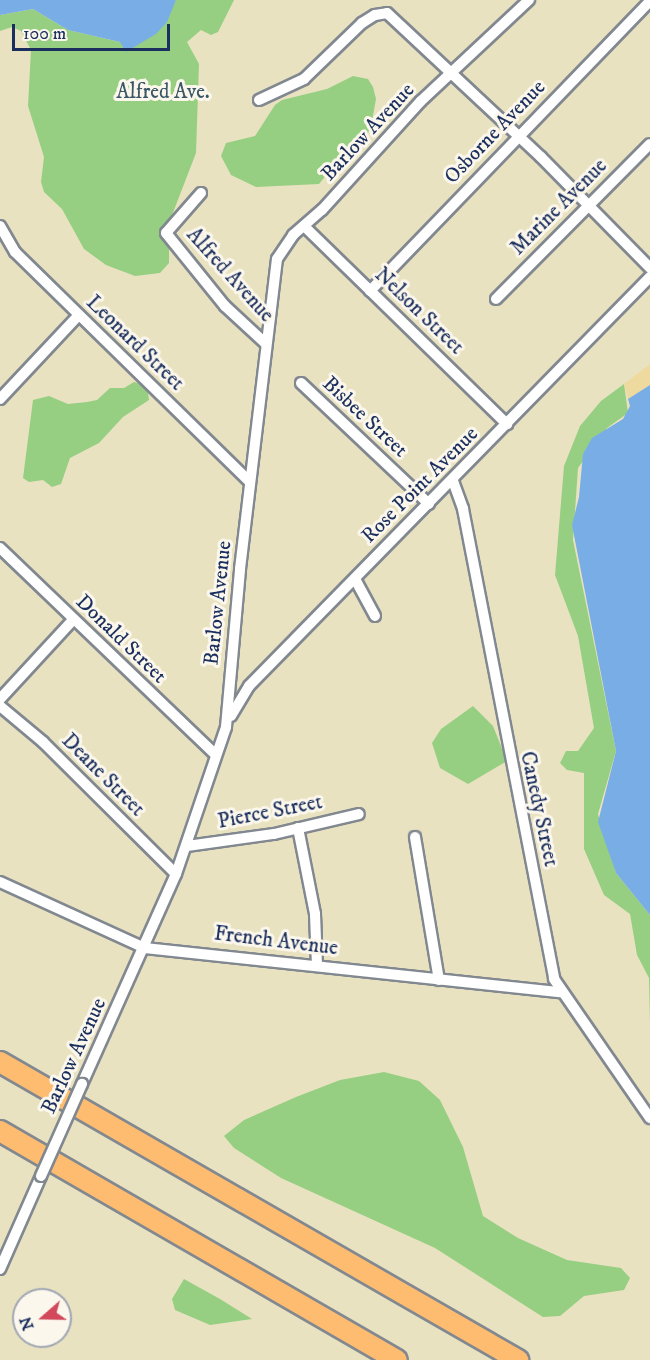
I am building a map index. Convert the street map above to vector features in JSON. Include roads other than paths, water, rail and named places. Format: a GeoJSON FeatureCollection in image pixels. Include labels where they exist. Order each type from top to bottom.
{"type":"FeatureCollection","features":[{"type":"Feature","properties":{"kind":"highway"},"geometry":{"type":"LineString","coordinates":[[0,1062],[518,1360]]}},
{"type":"Feature","properties":{"kind":"highway"},"geometry":{"type":"LineString","coordinates":[[0,1131],[397,1360]]}},
{"type":"Feature","properties":{"kind":"street","name":"Barlow Avenue"},"geometry":{"type":"LineString","coordinates":[[0,1269],[82,1084],[146,948],[187,846],[226,728],[265,343],[277,259],[283,247],[450,75],[529,0]]}},
{"type":"Feature","properties":{"kind":"street","name":"Osborne Avenue"},"geometry":{"type":"LineString","coordinates":[[370,291],[650,1]]}},
{"type":"Feature","properties":{"kind":"street"},"geometry":{"type":"LineString","coordinates":[[259,100],[304,79],[362,23],[375,15],[387,14],[518,136],[650,268]]}},
{"type":"Feature","properties":{"kind":"street","name":"Marine Avenue"},"geometry":{"type":"LineString","coordinates":[[496,299],[650,144]]}},
{"type":"Feature","properties":{"kind":"street","name":"Alfred Avenue"},"geometry":{"type":"LineString","coordinates":[[201,193],[166,233],[225,306],[265,343]]}},
{"type":"Feature","properties":{"kind":"street","name":"Leonard Street"},"geometry":{"type":"LineString","coordinates":[[0,226],[15,252],[250,482]]}},
{"type":"Feature","properties":{"kind":"street","name":"Nelson Street"},"geometry":{"type":"LineString","coordinates":[[304,226],[507,424]]}},
{"type":"Feature","properties":{"kind":"street","name":"Rose Point Avenue"},"geometry":{"type":"LineString","coordinates":[[226,728],[235,706],[249,686],[453,481],[650,277]]}},
{"type":"Feature","properties":{"kind":"street"},"geometry":{"type":"LineString","coordinates":[[0,399],[79,315]]}},
{"type":"Feature","properties":{"kind":"street","name":"Bisbee Street"},"geometry":{"type":"LineString","coordinates":[[301,383],[429,504]]}},
{"type":"Feature","properties":{"kind":"street","name":"Canedy Street"},"geometry":{"type":"LineString","coordinates":[[453,481],[463,509],[550,966],[560,992],[650,1118]]}},
{"type":"Feature","properties":{"kind":"street","name":"Donald Street"},"geometry":{"type":"LineString","coordinates":[[0,548],[216,754]]}},
{"type":"Feature","properties":{"kind":"street"},"geometry":{"type":"LineString","coordinates":[[355,579],[375,616]]}},
{"type":"Feature","properties":{"kind":"street"},"geometry":{"type":"LineString","coordinates":[[0,699],[73,620]]}},
{"type":"Feature","properties":{"kind":"street","name":"Deane Street"},"geometry":{"type":"LineString","coordinates":[[0,706],[43,742],[176,874]]}},
{"type":"Feature","properties":{"kind":"street","name":"Pierce Street"},"geometry":{"type":"LineString","coordinates":[[187,846],[298,828],[359,814]]}},
{"type":"Feature","properties":{"kind":"street"},"geometry":{"type":"LineString","coordinates":[[298,828],[315,914],[317,965]]}},
{"type":"Feature","properties":{"kind":"street"},"geometry":{"type":"LineString","coordinates":[[415,837],[439,980]]}},
{"type":"Feature","properties":{"kind":"street","name":"French Avenue"},"geometry":{"type":"LineString","coordinates":[[0,882],[146,948],[560,992]]}},
{"type":"Feature","properties":{"kind":"water"},"geometry":{"type":"Polygon","coordinates":[[[0,0],[176,0],[167,22],[156,34],[126,52],[120,42],[68,30],[33,9],[0,15],[0,0]]]}},
{"type":"Feature","properties":{"kind":"water"},"geometry":{"type":"Polygon","coordinates":[[[650,385],[650,915],[616,873],[598,822],[616,751],[572,525],[579,497],[583,454],[592,438],[623,419],[630,406],[628,399],[650,385]]]}},
{"type":"Feature","properties":{"kind":"park label","name":"Alfred Ave."},"geometry":{"type":"Point","coordinates":[163,92]}}]}
